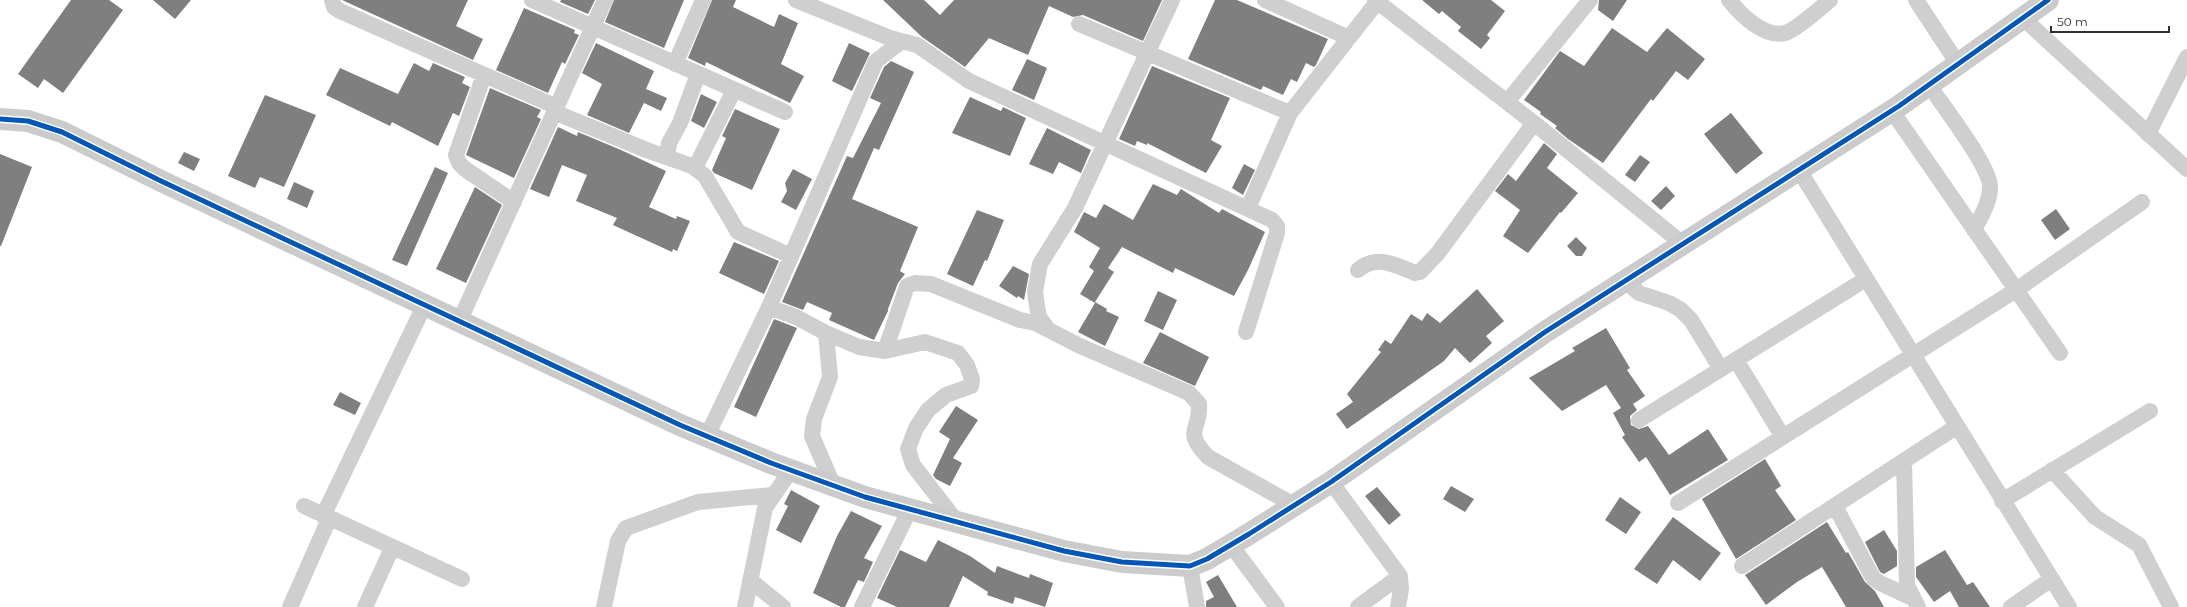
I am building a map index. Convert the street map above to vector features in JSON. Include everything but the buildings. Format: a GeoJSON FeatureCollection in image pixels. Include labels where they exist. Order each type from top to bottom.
{"type":"FeatureCollection","features":[{"type":"Feature","properties":{"kind":"street"},"geometry":{"type":"LineString","coordinates":[[332,0],[334,7],[340,11],[484,75],[556,109],[695,168],[705,176],[738,232],[791,256]]}},
{"type":"Feature","properties":{"kind":"street"},"geometry":{"type":"LineString","coordinates":[[532,0],[592,28],[785,112]]}},
{"type":"Feature","properties":{"kind":"street"},"geometry":{"type":"LineString","coordinates":[[460,320],[605,0]]}},
{"type":"Feature","properties":{"kind":"street"},"geometry":{"type":"LineString","coordinates":[[675,64],[703,0]]}},
{"type":"Feature","properties":{"kind":"street"},"geometry":{"type":"LineString","coordinates":[[796,0],[902,41],[917,45],[969,81],[1105,142],[1272,220],[1277,226],[1277,233],[1246,332]]}},
{"type":"Feature","properties":{"kind":"street"},"geometry":{"type":"LineString","coordinates":[[1047,328],[1039,317],[1036,306],[1035,292],[1040,264],[1075,208],[1172,0]]}},
{"type":"Feature","properties":{"kind":"street"},"geometry":{"type":"LineString","coordinates":[[1265,0],[1349,38]]}},
{"type":"Feature","properties":{"kind":"street"},"geometry":{"type":"LineString","coordinates":[[1507,102],[1590,0]]}},
{"type":"Feature","properties":{"kind":"street"},"geometry":{"type":"LineString","coordinates":[[1729,0],[1736,9],[1760,28],[1775,34],[1786,33],[1830,0]]}},
{"type":"Feature","properties":{"kind":"street"},"geometry":{"type":"LineString","coordinates":[[1916,0],[1958,64]]}},
{"type":"Feature","properties":{"kind":"street"},"geometry":{"type":"LineString","coordinates":[[0,119],[28,121],[62,132],[707,436],[791,470],[865,497],[1064,551],[1115,561],[1190,566],[1231,545],[1331,482],[1545,332],[1892,111],[2048,0]]}},
{"type":"Feature","properties":{"kind":"street"},"geometry":{"type":"LineString","coordinates":[[1248,208],[1290,113],[1376,1],[1534,123],[1683,244]]}},
{"type":"Feature","properties":{"kind":"street"},"geometry":{"type":"LineString","coordinates":[[2023,18],[2187,169]]}},
{"type":"Feature","properties":{"kind":"street"},"geometry":{"type":"LineString","coordinates":[[1079,24],[1290,113]]}},
{"type":"Feature","properties":{"kind":"street"},"geometry":{"type":"LineString","coordinates":[[707,436],[769,307],[876,61],[902,41]]}},
{"type":"Feature","properties":{"kind":"street"},"geometry":{"type":"LineString","coordinates":[[2148,134],[2187,57]]}},
{"type":"Feature","properties":{"kind":"street"},"geometry":{"type":"LineString","coordinates":[[667,156],[669,143],[680,123],[698,74]]}},
{"type":"Feature","properties":{"kind":"street"},"geometry":{"type":"LineString","coordinates":[[484,75],[456,155],[459,163],[465,169],[514,202]]}},
{"type":"Feature","properties":{"kind":"street"},"geometry":{"type":"LineString","coordinates":[[1929,85],[1985,169],[1989,180],[1989,199],[1974,230]]}},
{"type":"Feature","properties":{"kind":"street"},"geometry":{"type":"LineString","coordinates":[[695,168],[734,90]]}},
{"type":"Feature","properties":{"kind":"street"},"geometry":{"type":"LineString","coordinates":[[1892,111],[2060,353]]}},
{"type":"Feature","properties":{"kind":"street"},"geometry":{"type":"LineString","coordinates":[[1358,270],[1371,262],[1382,261],[1415,273],[1420,272],[1438,253],[1534,123]]}},
{"type":"Feature","properties":{"kind":"street"},"geometry":{"type":"LineString","coordinates":[[1799,170],[2050,580],[2069,607]]}},
{"type":"Feature","properties":{"kind":"street"},"geometry":{"type":"LineString","coordinates":[[1678,503],[2016,290],[2142,202]]}},
{"type":"Feature","properties":{"kind":"street"},"geometry":{"type":"LineString","coordinates":[[1639,420],[1866,279]]}},
{"type":"Feature","properties":{"kind":"street"},"geometry":{"type":"LineString","coordinates":[[1625,281],[1639,293],[1670,303],[1681,310],[1691,320],[1721,369]]}},
{"type":"Feature","properties":{"kind":"street"},"geometry":{"type":"LineString","coordinates":[[885,351],[907,286],[915,283],[931,284],[1020,320],[1047,328],[1080,346],[1189,393],[1199,404],[1194,433],[1197,445],[1208,457],[1294,504]]}},
{"type":"Feature","properties":{"kind":"street"},"geometry":{"type":"LineString","coordinates":[[290,607],[326,518],[425,304]]}},
{"type":"Feature","properties":{"kind":"street"},"geometry":{"type":"LineString","coordinates":[[769,307],[796,317],[826,333],[859,347],[885,351],[925,342],[958,352],[967,365],[972,379],[971,386],[946,395],[928,410],[916,428],[908,449],[914,465],[957,522]]}},
{"type":"Feature","properties":{"kind":"street"},"geometry":{"type":"LineString","coordinates":[[826,333],[830,378],[814,419],[812,436],[832,485]]}},
{"type":"Feature","properties":{"kind":"street"},"geometry":{"type":"LineString","coordinates":[[1736,360],[1783,437]]}},
{"type":"Feature","properties":{"kind":"street"},"geometry":{"type":"LineString","coordinates":[[2002,501],[2150,411]]}},
{"type":"Feature","properties":{"kind":"street"},"geometry":{"type":"LineString","coordinates":[[1742,566],[1956,427]]}},
{"type":"Feature","properties":{"kind":"street"},"geometry":{"type":"LineString","coordinates":[[1904,461],[1906,575],[1907,585],[1915,602]]}},
{"type":"Feature","properties":{"kind":"street"},"geometry":{"type":"LineString","coordinates":[[745,607],[762,516],[772,495],[791,470]]}},
{"type":"Feature","properties":{"kind":"street"},"geometry":{"type":"LineString","coordinates":[[2052,470],[2095,517],[2139,544],[2171,607]]}},
{"type":"Feature","properties":{"kind":"street"},"geometry":{"type":"LineString","coordinates":[[1331,482],[1400,576],[1401,589],[1398,607]]}},
{"type":"Feature","properties":{"kind":"street"},"geometry":{"type":"LineString","coordinates":[[604,607],[618,541],[626,528],[698,502],[772,495]]}},
{"type":"Feature","properties":{"kind":"street"},"geometry":{"type":"LineString","coordinates":[[304,506],[326,518],[462,579]]}},
{"type":"Feature","properties":{"kind":"street"},"geometry":{"type":"LineString","coordinates":[[1835,506],[1873,578],[1880,584],[1915,602]]}},
{"type":"Feature","properties":{"kind":"street"},"geometry":{"type":"LineString","coordinates":[[862,607],[910,509]]}},
{"type":"Feature","properties":{"kind":"street"},"geometry":{"type":"LineString","coordinates":[[1231,545],[1277,607]]}},
{"type":"Feature","properties":{"kind":"street"},"geometry":{"type":"LineString","coordinates":[[366,607],[392,548]]}},
{"type":"Feature","properties":{"kind":"street"},"geometry":{"type":"LineString","coordinates":[[1190,566],[1197,607]]}},
{"type":"Feature","properties":{"kind":"street"},"geometry":{"type":"LineString","coordinates":[[1358,607],[1400,576]]}},
{"type":"Feature","properties":{"kind":"street"},"geometry":{"type":"LineString","coordinates":[[750,580],[783,607]]}},
{"type":"Feature","properties":{"kind":"street"},"geometry":{"type":"LineString","coordinates":[[2011,607],[2050,580]]}},
{"type":"Feature","properties":{"kind":"cycle path"},"geometry":{"type":"LineString","coordinates":[[0,119],[28,121],[62,132],[161,181],[680,425],[771,463],[865,497],[1064,551],[1122,562],[1190,566],[1207,559],[1249,534],[1331,482],[1545,332],[1899,106],[2048,0]]}}]}
